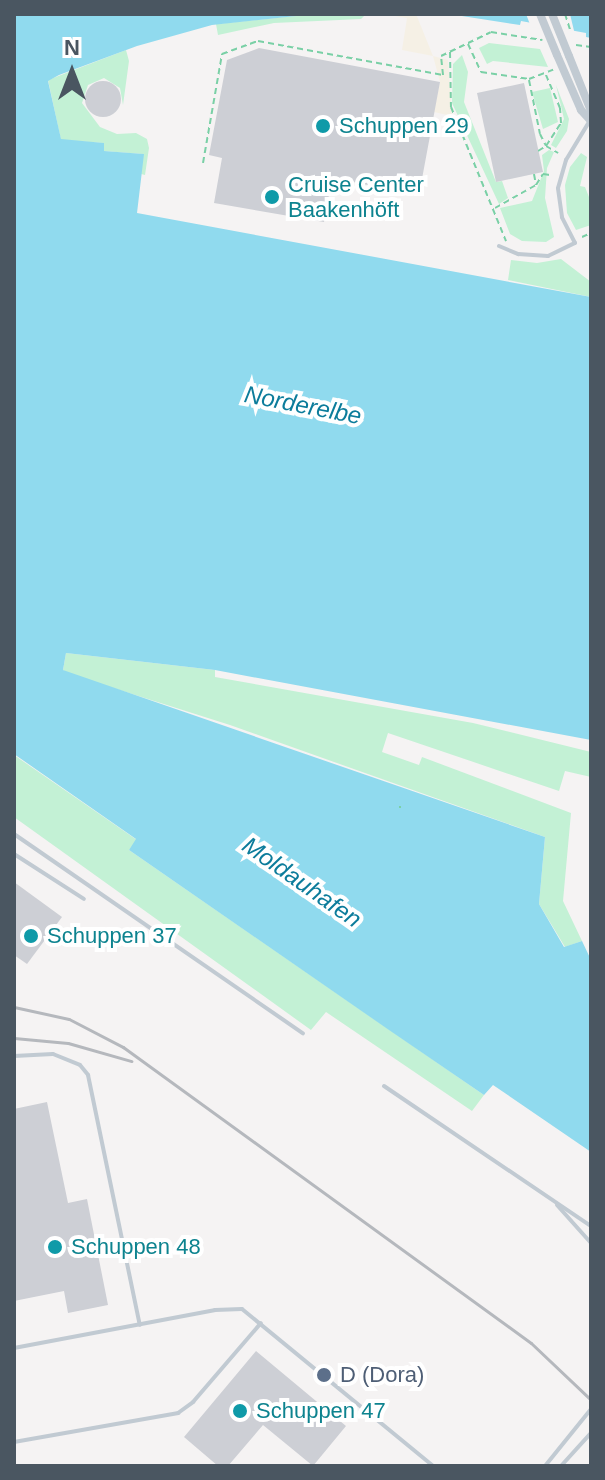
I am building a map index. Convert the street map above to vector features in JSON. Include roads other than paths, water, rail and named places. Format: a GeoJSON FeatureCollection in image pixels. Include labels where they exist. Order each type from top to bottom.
{"type":"FeatureCollection","features":[{"type":"Feature","properties":{"kind":"street"},"geometry":{"type":"LineString","coordinates":[[540,14],[581,110],[591,117]]}},
{"type":"Feature","properties":{"kind":"street"},"geometry":{"type":"LineString","coordinates":[[552,14],[591,117]]}},
{"type":"Feature","properties":{"kind":"lane"},"geometry":{"type":"LineString","coordinates":[[499,246],[518,254],[548,256],[575,243],[562,217],[558,188],[566,160],[591,117]]}},
{"type":"Feature","properties":{"kind":"lane"},"geometry":{"type":"LineString","coordinates":[[14,834],[303,1033]]}},
{"type":"Feature","properties":{"kind":"lane"},"geometry":{"type":"LineString","coordinates":[[14,854],[84,899]]}},
{"type":"Feature","properties":{"kind":"lane"},"geometry":{"type":"LineString","coordinates":[[14,1056],[39,1053],[61,1056],[80,1065],[88,1075],[140,1325]]}},
{"type":"Feature","properties":{"kind":"lane"},"geometry":{"type":"LineString","coordinates":[[384,1086],[591,1226]]}},
{"type":"Feature","properties":{"kind":"lane"},"geometry":{"type":"LineString","coordinates":[[553,1200],[591,1243]]}},
{"type":"Feature","properties":{"kind":"lane"},"geometry":{"type":"LineString","coordinates":[[14,1348],[230,1308],[242,1309],[433,1466]]}},
{"type":"Feature","properties":{"kind":"lane"},"geometry":{"type":"LineString","coordinates":[[14,1442],[178,1413],[193,1402],[261,1322]]}},
{"type":"Feature","properties":{"kind":"lane"},"geometry":{"type":"LineString","coordinates":[[545,1466],[591,1409]]}},
{"type":"Feature","properties":{"kind":"lane"},"geometry":{"type":"LineString","coordinates":[[561,1466],[591,1433]]}},
{"type":"Feature","properties":{"kind":"water"},"geometry":{"type":"Polygon","coordinates":[[[14,14],[315,14],[212,25],[137,46],[59,75],[48,81],[61,139],[104,143],[104,151],[144,154],[137,213],[591,297],[591,740],[215,670],[66,653],[63,670],[545,837],[539,904],[564,947],[582,941],[591,960],[591,1152],[493,1085],[484,1095],[389,1030],[129,850],[136,839],[14,754],[14,14]]]}},
{"type":"Feature","properties":{"kind":"water"},"geometry":{"type":"Polygon","coordinates":[[[449,14],[591,14],[591,38],[586,37],[586,33],[521,21],[520,25],[449,14]]]}},
{"type":"Feature","properties":{"kind":"railway"},"geometry":{"type":"LineString","coordinates":[[14,1007],[69,1019],[123,1047],[531,1343],[591,1400]]}},
{"type":"Feature","properties":{"kind":"railway"},"geometry":{"type":"LineString","coordinates":[[14,1038],[68,1043],[131,1061]]}},
{"type":"Feature","properties":{"kind":"place","name":"Schuppen 29"},"geometry":{"type":"Point","coordinates":[323,126]}},
{"type":"Feature","properties":{"kind":"place","name":"Cruise Center Baakenhöft"},"geometry":{"type":"Point","coordinates":[272,197]}},
{"type":"Feature","properties":{"kind":"place","name":"Schuppen 37"},"geometry":{"type":"Point","coordinates":[31,936]}},
{"type":"Feature","properties":{"kind":"place","name":"Schuppen 48"},"geometry":{"type":"Point","coordinates":[55,1247]}},
{"type":"Feature","properties":{"kind":"place","name":"D (Dora)"},"geometry":{"type":"Point","coordinates":[324,1375]}},
{"type":"Feature","properties":{"kind":"place","name":"Schuppen 47"},"geometry":{"type":"Point","coordinates":[240,1411]}},
{"type":"Feature","properties":{"kind":"water label","name":"Norderelbe"},"geometry":{"type":"Point","coordinates":[303,405]}},
{"type":"Feature","properties":{"kind":"water label","name":"Moldauhafen"},"geometry":{"type":"Point","coordinates":[302,882]}}]}
